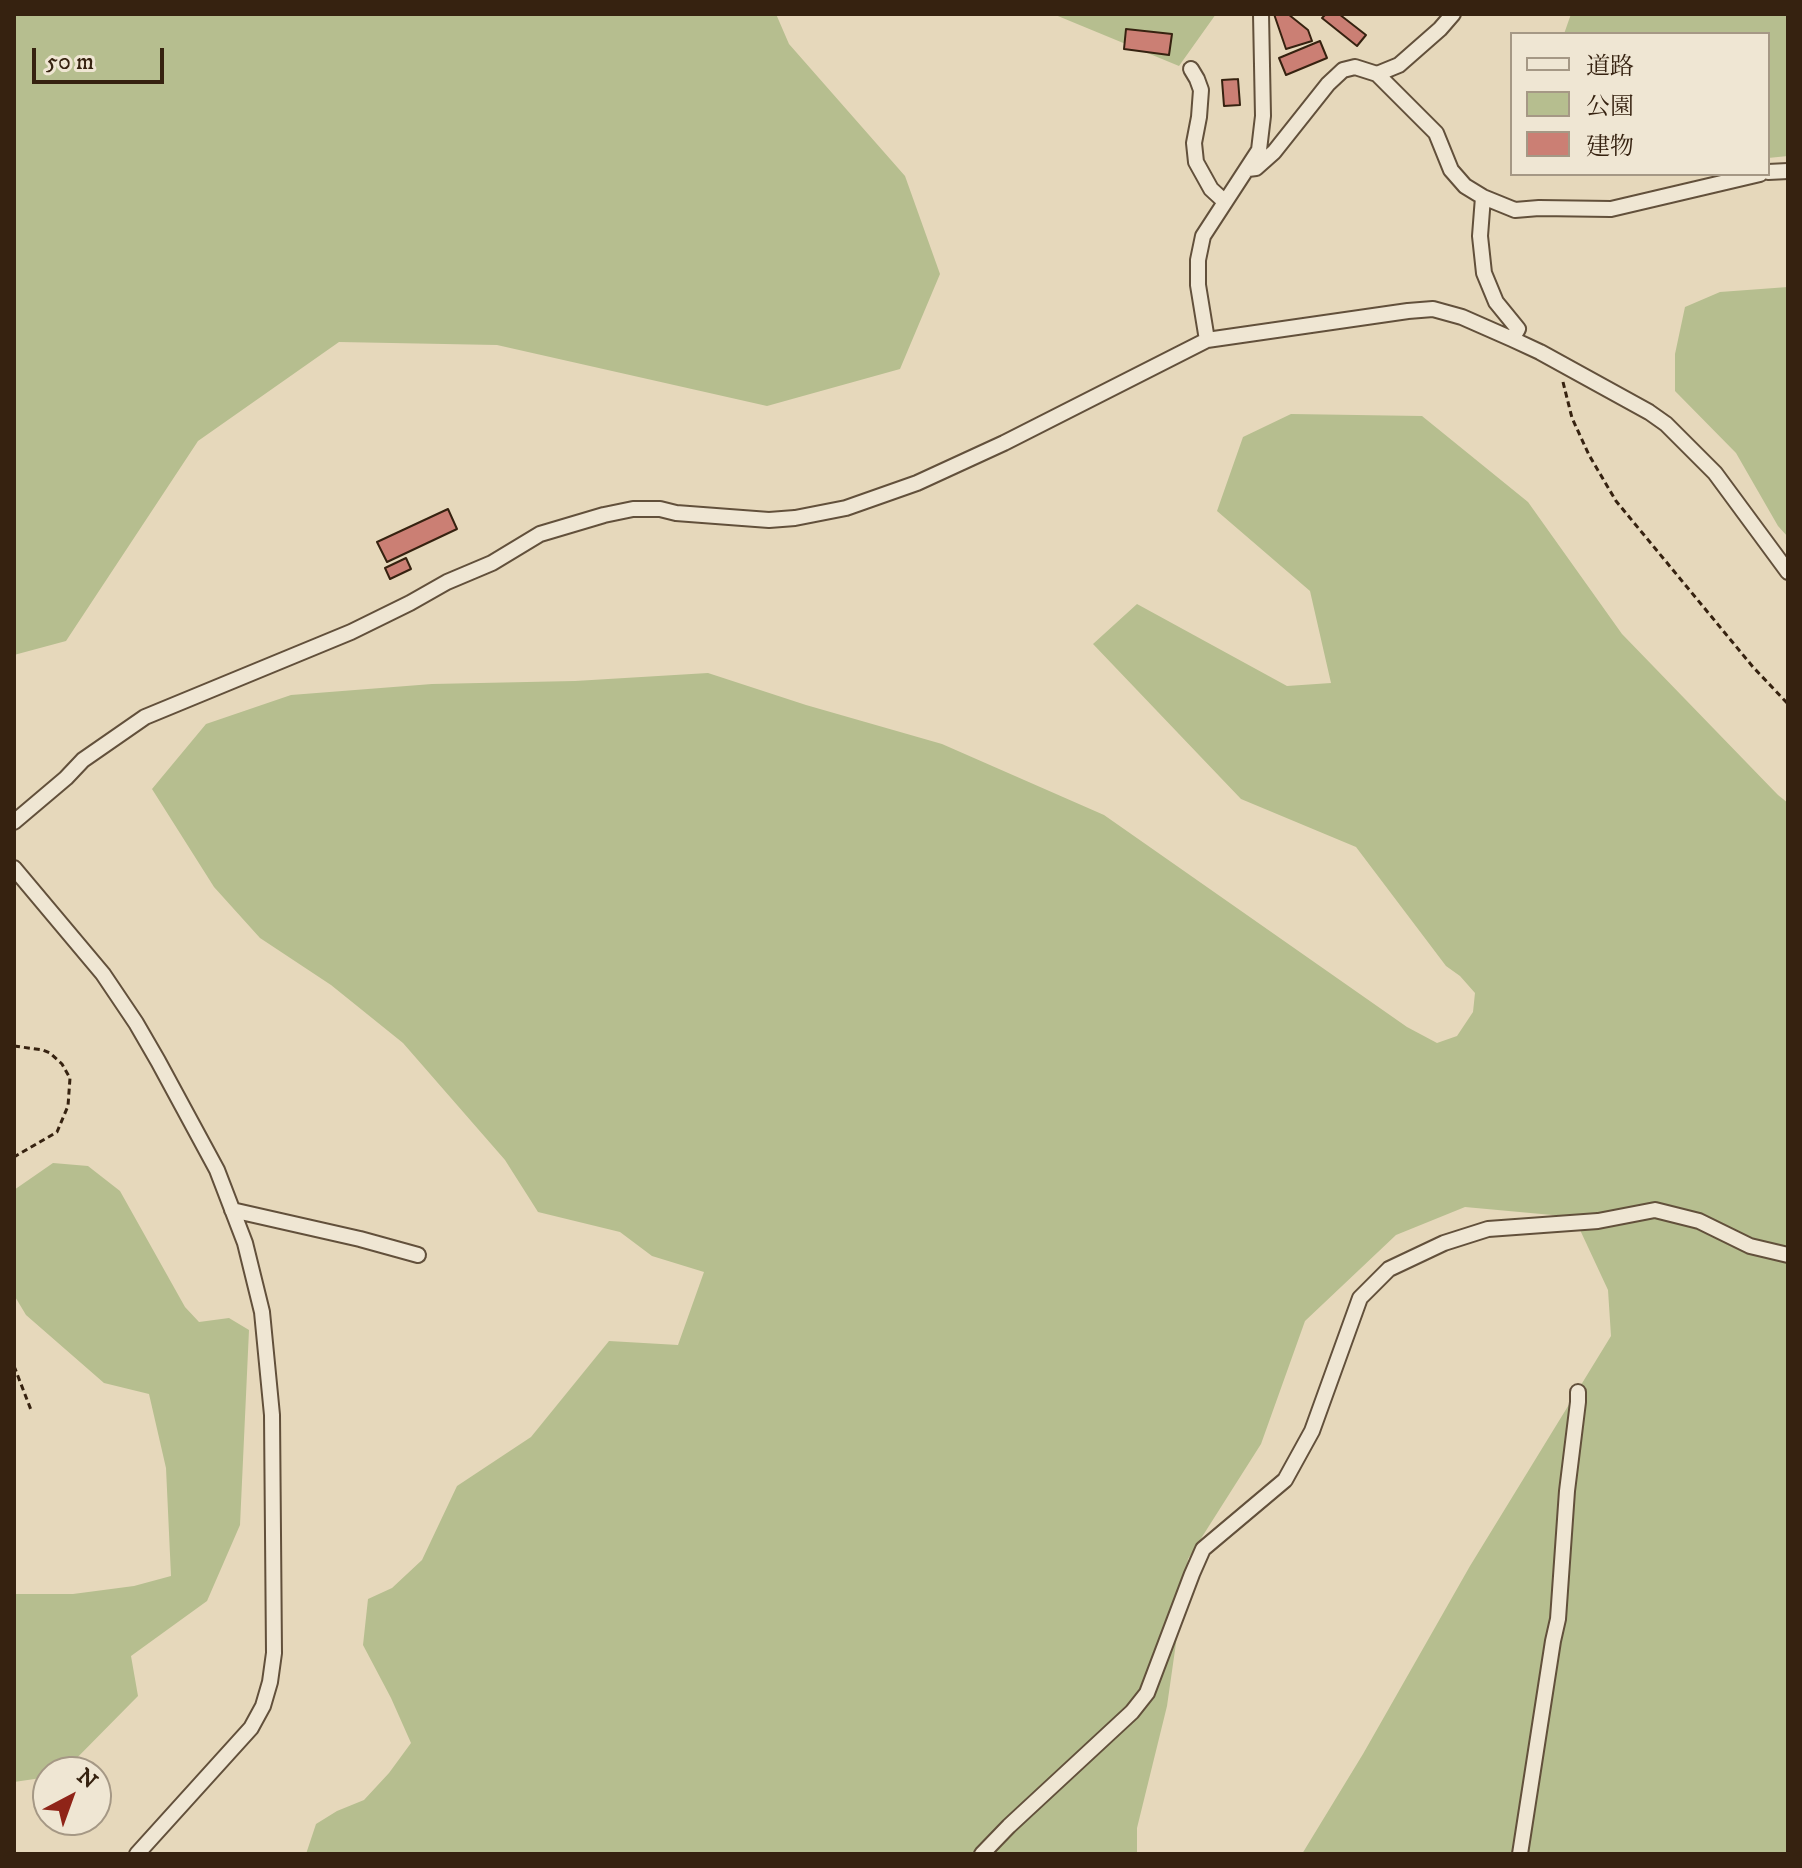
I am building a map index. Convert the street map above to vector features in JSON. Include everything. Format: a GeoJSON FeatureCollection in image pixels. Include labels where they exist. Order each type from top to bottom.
{"type":"FeatureCollection","features":[{"type":"Feature","properties":{"kind":"street"},"geometry":{"type":"LineString","coordinates":[[1207,340],[1198,285],[1198,260],[1203,236],[1259,150],[1263,116],[1261,14]]}},
{"type":"Feature","properties":{"kind":"street"},"geometry":{"type":"LineString","coordinates":[[1377,74],[1399,65],[1453,14]]}},
{"type":"Feature","properties":{"kind":"street"},"geometry":{"type":"LineString","coordinates":[[1248,169],[1256,168],[1274,152],[1328,84],[1343,70],[1355,67],[1377,74],[1436,133],[1451,170],[1465,186],[1515,210],[1611,209],[1751,176]]}},
{"type":"Feature","properties":{"kind":"street"},"geometry":{"type":"LineString","coordinates":[[1191,69],[1201,90],[1194,143],[1196,162],[1211,189],[1224,201]]}},
{"type":"Feature","properties":{"kind":"street"},"geometry":{"type":"LineString","coordinates":[[1483,197],[1480,236],[1484,273],[1496,302],[1517,325],[1512,339]]}},
{"type":"Feature","properties":{"kind":"street"},"geometry":{"type":"LineString","coordinates":[[14,822],[83,760],[145,717],[351,632],[447,582],[492,563],[540,534],[633,509],[769,520],[846,508],[917,483],[1207,340],[1408,311],[1433,309],[1462,317],[1512,339],[1649,412],[1681,437],[1715,473],[1788,572]]}},
{"type":"Feature","properties":{"kind":"street"},"geometry":{"type":"LineString","coordinates":[[14,868],[103,974],[136,1023],[217,1170],[245,1243],[262,1312],[272,1415],[274,1653],[270,1682],[263,1706],[251,1728],[137,1854]]}},
{"type":"Feature","properties":{"kind":"street"},"geometry":{"type":"LineString","coordinates":[[232,1210],[418,1255]]}},
{"type":"Feature","properties":{"kind":"street"},"geometry":{"type":"LineString","coordinates":[[982,1854],[1132,1712],[1147,1693],[1203,1549],[1285,1480],[1312,1431],[1360,1298],[1389,1269],[1444,1243],[1488,1229],[1598,1221],[1655,1210],[1699,1221],[1750,1246],[1788,1255]]}},
{"type":"Feature","properties":{"kind":"street"},"geometry":{"type":"LineString","coordinates":[[1520,1854],[1558,1619],[1578,1392]]}},
{"type":"Feature","properties":{"kind":"path"},"geometry":{"type":"LineString","coordinates":[[1558,363],[1572,418],[1616,501],[1744,656],[1788,704]]}},
{"type":"Feature","properties":{"kind":"path"},"geometry":{"type":"LineString","coordinates":[[14,1046],[50,1053],[62,1064],[70,1078],[68,1106],[57,1132],[14,1157]]}},
{"type":"Feature","properties":{"kind":"path"},"geometry":{"type":"LineString","coordinates":[[14,1366],[31,1410]]}},
{"type":"Feature","properties":{"kind":"green space"},"geometry":{"type":"Polygon","coordinates":[[[14,14],[776,14],[789,44],[905,176],[940,274],[900,369],[767,406],[497,345],[339,342],[198,441],[66,641],[14,655],[14,14]]]}},
{"type":"Feature","properties":{"kind":"green space"},"geometry":{"type":"Polygon","coordinates":[[[1053,14],[1216,14],[1179,66],[1053,14]]]}},
{"type":"Feature","properties":{"kind":"green space"},"geometry":{"type":"Polygon","coordinates":[[[1571,14],[1788,14],[1788,156],[1770,158],[1770,32],[1565,32],[1571,14]]]}},
{"type":"Feature","properties":{"kind":"green space"},"geometry":{"type":"Polygon","coordinates":[[[1788,287],[1788,537],[1778,526],[1736,453],[1675,391],[1675,354],[1685,307],[1720,292],[1788,287]]]}},
{"type":"Feature","properties":{"kind":"green space"},"geometry":{"type":"Polygon","coordinates":[[[1291,414],[1422,416],[1528,502],[1622,634],[1788,803],[1788,1854],[1302,1854],[1470,1566],[1611,1336],[1608,1290],[1574,1217],[1465,1207],[1396,1235],[1305,1321],[1261,1444],[1188,1559],[1167,1706],[1137,1828],[1137,1854],[306,1854],[316,1824],[364,1800],[411,1743],[363,1645],[368,1599],[392,1588],[422,1560],[457,1486],[531,1437],[609,1341],[678,1345],[704,1272],[652,1256],[620,1232],[538,1212],[505,1160],[403,1043],[331,985],[260,938],[214,887],[152,789],[206,724],[291,695],[432,684],[575,681],[708,673],[942,744],[1104,815],[1407,1027],[1437,1043],[1457,1036],[1473,1012],[1475,993],[1446,966],[1356,847],[1241,799],[1093,644],[1137,604],[1287,686],[1331,683],[1310,591],[1217,511],[1243,437],[1291,414]]]}},
{"type":"Feature","properties":{"kind":"green space"},"geometry":{"type":"Polygon","coordinates":[[[53,1163],[88,1166],[120,1191],[185,1307],[199,1322],[229,1318],[249,1330],[240,1525],[207,1601],[131,1656],[138,1696],[79,1756],[32,1756],[32,1779],[14,1782],[14,1594],[73,1594],[134,1586],[171,1576],[166,1468],[149,1394],[104,1383],[26,1315],[14,1295],[14,1190],[53,1163]]]}},
{"type":"Feature","properties":{"kind":"building"},"geometry":{"type":"Polygon","coordinates":[[[1274,14],[1288,14],[1308,30],[1312,41],[1286,49],[1274,14]]]}},
{"type":"Feature","properties":{"kind":"building"},"geometry":{"type":"Polygon","coordinates":[[[1326,14],[1339,14],[1366,35],[1357,46],[1322,18],[1326,14]]]}},
{"type":"Feature","properties":{"kind":"building"},"geometry":{"type":"Polygon","coordinates":[[[1126,29],[1172,34],[1169,55],[1124,49],[1126,29]]]}},
{"type":"Feature","properties":{"kind":"building"},"geometry":{"type":"Polygon","coordinates":[[[1320,41],[1327,58],[1286,75],[1279,58],[1320,41]]]}},
{"type":"Feature","properties":{"kind":"building"},"geometry":{"type":"Polygon","coordinates":[[[1238,79],[1240,105],[1224,106],[1222,80],[1238,79]]]}},
{"type":"Feature","properties":{"kind":"building"},"geometry":{"type":"Polygon","coordinates":[[[448,509],[457,529],[387,562],[377,542],[448,509]]]}},
{"type":"Feature","properties":{"kind":"building"},"geometry":{"type":"Polygon","coordinates":[[[406,558],[411,569],[390,579],[385,568],[406,558]]]}}]}
